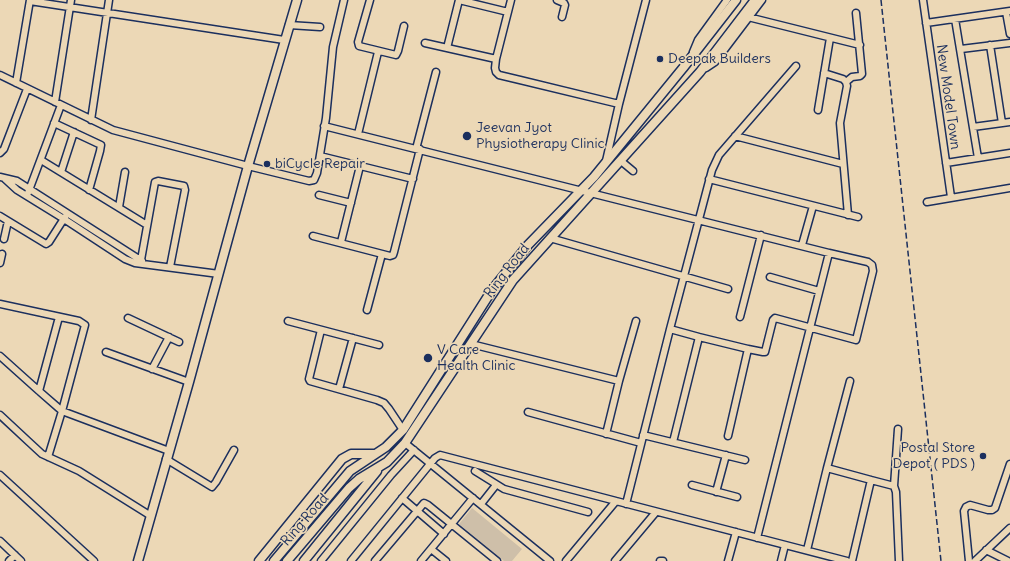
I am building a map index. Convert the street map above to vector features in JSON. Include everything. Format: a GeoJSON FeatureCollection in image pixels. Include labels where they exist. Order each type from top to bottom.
{"type":"FeatureCollection","features":[{"type":"Feature","properties":{"kind":"street"},"geometry":{"type":"LineString","coordinates":[[16,83],[30,0],[70,3],[107,12],[284,40]]}},
{"type":"Feature","properties":{"kind":"street"},"geometry":{"type":"LineString","coordinates":[[91,120],[108,0]]}},
{"type":"Feature","properties":{"kind":"street"},"geometry":{"type":"LineString","coordinates":[[138,561],[248,166],[297,0]]}},
{"type":"Feature","properties":{"kind":"street"},"geometry":{"type":"LineString","coordinates":[[0,75],[91,120],[119,132],[248,166],[309,181],[314,180],[316,178],[320,156],[332,47],[344,0]]}},
{"type":"Feature","properties":{"kind":"street"},"geometry":{"type":"LineString","coordinates":[[370,0],[358,44],[362,48],[396,55],[404,26]]}},
{"type":"Feature","properties":{"kind":"street"},"geometry":{"type":"LineString","coordinates":[[447,48],[459,0],[481,3],[508,12]]}},
{"type":"Feature","properties":{"kind":"street"},"geometry":{"type":"LineString","coordinates":[[511,0],[496,59],[495,68],[499,75],[619,104]]}},
{"type":"Feature","properties":{"kind":"street"},"geometry":{"type":"LineString","coordinates":[[557,0],[564,3],[562,17]]}},
{"type":"Feature","properties":{"kind":"street"},"geometry":{"type":"LineString","coordinates":[[606,161],[646,0]]}},
{"type":"Feature","properties":{"kind":"street"},"geometry":{"type":"LineString","coordinates":[[689,60],[698,40],[727,0]]}},
{"type":"Feature","properties":{"kind":"street","name":"Ring Road"},"geometry":{"type":"LineString","coordinates":[[274,561],[350,471],[386,447],[403,430],[492,290],[528,245],[582,190],[689,60],[736,0]]}},
{"type":"Feature","properties":{"kind":"street","name":"Ring Road"},"geometry":{"type":"LineString","coordinates":[[287,561],[349,488],[359,479],[380,468],[405,443],[513,280],[700,72],[755,0]]}},
{"type":"Feature","properties":{"kind":"street"},"geometry":{"type":"LineString","coordinates":[[700,72],[715,62],[762,0]]}},
{"type":"Feature","properties":{"kind":"street","name":"New Model Town"},"geometry":{"type":"LineString","coordinates":[[923,0],[951,197]]}},
{"type":"Feature","properties":{"kind":"street"},"geometry":{"type":"LineString","coordinates":[[27,196],[54,123],[58,103],[70,3]]}},
{"type":"Feature","properties":{"kind":"street"},"geometry":{"type":"LineString","coordinates":[[926,23],[1008,11],[1010,34]]}},
{"type":"Feature","properties":{"kind":"street"},"geometry":{"type":"LineString","coordinates":[[846,82],[852,77],[862,75],[856,13]]}},
{"type":"Feature","properties":{"kind":"street"},"geometry":{"type":"LineString","coordinates":[[748,17],[860,45]]}},
{"type":"Feature","properties":{"kind":"street"},"geometry":{"type":"LineString","coordinates":[[955,19],[978,158]]}},
{"type":"Feature","properties":{"kind":"street"},"geometry":{"type":"LineString","coordinates":[[289,25],[320,27]]}},
{"type":"Feature","properties":{"kind":"street"},"geometry":{"type":"LineString","coordinates":[[818,110],[830,38]]}},
{"type":"Feature","properties":{"kind":"street"},"geometry":{"type":"LineString","coordinates":[[425,43],[496,59]]}},
{"type":"Feature","properties":{"kind":"street"},"geometry":{"type":"LineString","coordinates":[[961,49],[1010,43]]}},
{"type":"Feature","properties":{"kind":"street"},"geometry":{"type":"LineString","coordinates":[[990,45],[1002,123]]}},
{"type":"Feature","properties":{"kind":"street"},"geometry":{"type":"LineString","coordinates":[[358,134],[378,52]]}},
{"type":"Feature","properties":{"kind":"street"},"geometry":{"type":"LineString","coordinates":[[626,504],[709,179],[717,159],[796,66]]}},
{"type":"Feature","properties":{"kind":"street"},"geometry":{"type":"LineString","coordinates":[[313,236],[341,242],[390,256],[392,255],[413,179],[418,149],[436,72]]}},
{"type":"Feature","properties":{"kind":"street"},"geometry":{"type":"LineString","coordinates":[[824,73],[838,77],[846,82]]}},
{"type":"Feature","properties":{"kind":"street"},"geometry":{"type":"LineString","coordinates":[[846,82],[847,86],[840,123],[848,214]]}},
{"type":"Feature","properties":{"kind":"street"},"geometry":{"type":"LineString","coordinates":[[0,153],[4,149],[27,89]]}},
{"type":"Feature","properties":{"kind":"street"},"geometry":{"type":"LineString","coordinates":[[973,127],[1010,122]]}},
{"type":"Feature","properties":{"kind":"street"},"geometry":{"type":"LineString","coordinates":[[54,123],[99,143],[101,147],[89,190]]}},
{"type":"Feature","properties":{"kind":"street"},"geometry":{"type":"LineString","coordinates":[[324,126],[802,245],[868,262],[872,265],[873,271],[856,340],[810,326],[775,318],[773,320],[765,352],[670,329]]}},
{"type":"Feature","properties":{"kind":"street"},"geometry":{"type":"LineString","coordinates":[[61,172],[74,132]]}},
{"type":"Feature","properties":{"kind":"street"},"geometry":{"type":"LineString","coordinates":[[736,136],[843,164]]}},
{"type":"Feature","properties":{"kind":"street"},"geometry":{"type":"LineString","coordinates":[[946,163],[1010,153]]}},
{"type":"Feature","properties":{"kind":"street"},"geometry":{"type":"LineString","coordinates":[[320,156],[413,179]]}},
{"type":"Feature","properties":{"kind":"street"},"geometry":{"type":"LineString","coordinates":[[41,160],[147,225]]}},
{"type":"Feature","properties":{"kind":"street"},"geometry":{"type":"LineString","coordinates":[[621,161],[632,171]]}},
{"type":"Feature","properties":{"kind":"street"},"geometry":{"type":"LineString","coordinates":[[341,242],[360,166]]}},
{"type":"Feature","properties":{"kind":"street"},"geometry":{"type":"LineString","coordinates":[[119,208],[125,172]]}},
{"type":"Feature","properties":{"kind":"street"},"geometry":{"type":"LineString","coordinates":[[3,178],[17,182],[30,190],[103,245],[125,259],[135,263],[219,274]]}},
{"type":"Feature","properties":{"kind":"street"},"geometry":{"type":"LineString","coordinates":[[3,178],[27,196],[107,238],[147,264]]}},
{"type":"Feature","properties":{"kind":"street"},"geometry":{"type":"LineString","coordinates":[[709,179],[858,217]]}},
{"type":"Feature","properties":{"kind":"street"},"geometry":{"type":"LineString","coordinates":[[141,260],[155,182],[158,181],[184,186],[185,190],[170,267]]}},
{"type":"Feature","properties":{"kind":"street"},"geometry":{"type":"LineString","coordinates":[[926,202],[1010,188]]}},
{"type":"Feature","properties":{"kind":"street"},"geometry":{"type":"LineString","coordinates":[[319,195],[351,203]]}},
{"type":"Feature","properties":{"kind":"street"},"geometry":{"type":"LineString","coordinates":[[802,245],[813,206]]}},
{"type":"Feature","properties":{"kind":"street"},"geometry":{"type":"LineString","coordinates":[[0,216],[46,244],[49,242],[65,216]]}},
{"type":"Feature","properties":{"kind":"street"},"geometry":{"type":"LineString","coordinates":[[4,239],[8,220]]}},
{"type":"Feature","properties":{"kind":"street"},"geometry":{"type":"LineString","coordinates":[[740,317],[761,235]]}},
{"type":"Feature","properties":{"kind":"street"},"geometry":{"type":"LineString","coordinates":[[103,245],[107,238]]}},
{"type":"Feature","properties":{"kind":"street"},"geometry":{"type":"LineString","coordinates":[[550,238],[728,289]]}},
{"type":"Feature","properties":{"kind":"street"},"geometry":{"type":"LineString","coordinates":[[757,538],[829,253]]}},
{"type":"Feature","properties":{"kind":"street"},"geometry":{"type":"LineString","coordinates":[[0,263],[2,254]]}},
{"type":"Feature","properties":{"kind":"street"},"geometry":{"type":"LineString","coordinates":[[367,310],[382,254]]}},
{"type":"Feature","properties":{"kind":"street"},"geometry":{"type":"LineString","coordinates":[[770,277],[819,291]]}},
{"type":"Feature","properties":{"kind":"street"},"geometry":{"type":"LineString","coordinates":[[0,304],[79,321],[85,325],[48,457]]}},
{"type":"Feature","properties":{"kind":"street"},"geometry":{"type":"LineString","coordinates":[[38,391],[59,317]]}},
{"type":"Feature","properties":{"kind":"street"},"geometry":{"type":"LineString","coordinates":[[128,318],[179,342]]}},
{"type":"Feature","properties":{"kind":"street"},"geometry":{"type":"LineString","coordinates":[[288,321],[379,345]]}},
{"type":"Feature","properties":{"kind":"street"},"geometry":{"type":"LineString","coordinates":[[606,434],[636,321]]}},
{"type":"Feature","properties":{"kind":"street"},"geometry":{"type":"LineString","coordinates":[[321,330],[309,379],[312,383],[370,397],[384,403],[403,430]]}},
{"type":"Feature","properties":{"kind":"street"},"geometry":{"type":"LineString","coordinates":[[152,369],[169,337]]}},
{"type":"Feature","properties":{"kind":"street"},"geometry":{"type":"LineString","coordinates":[[673,442],[699,337]]}},
{"type":"Feature","properties":{"kind":"street"},"geometry":{"type":"LineString","coordinates":[[339,389],[353,338]]}},
{"type":"Feature","properties":{"kind":"street"},"geometry":{"type":"LineString","coordinates":[[471,344],[619,381]]}},
{"type":"Feature","properties":{"kind":"street"},"geometry":{"type":"LineString","coordinates":[[728,436],[748,349]]}},
{"type":"Feature","properties":{"kind":"street"},"geometry":{"type":"LineString","coordinates":[[106,352],[189,382]]}},
{"type":"Feature","properties":{"kind":"street"},"geometry":{"type":"LineString","coordinates":[[0,356],[38,391],[62,410],[168,455],[212,487],[234,450]]}},
{"type":"Feature","properties":{"kind":"street"},"geometry":{"type":"LineString","coordinates":[[807,550],[850,381]]}},
{"type":"Feature","properties":{"kind":"street"},"geometry":{"type":"LineString","coordinates":[[528,412],[641,444]]}},
{"type":"Feature","properties":{"kind":"street"},"geometry":{"type":"LineString","coordinates":[[0,415],[29,442],[48,457],[79,471],[151,516]]}},
{"type":"Feature","properties":{"kind":"street"},"geometry":{"type":"LineString","coordinates":[[898,429],[894,486],[896,492],[899,561]]}},
{"type":"Feature","properties":{"kind":"street"},"geometry":{"type":"LineString","coordinates":[[644,435],[745,460]]}},
{"type":"Feature","properties":{"kind":"street"},"geometry":{"type":"LineString","coordinates":[[405,443],[550,561]]}},
{"type":"Feature","properties":{"kind":"street"},"geometry":{"type":"LineString","coordinates":[[321,561],[391,475],[414,450]]}},
{"type":"Feature","properties":{"kind":"street"},"geometry":{"type":"LineString","coordinates":[[259,561],[342,459],[351,454],[375,454]]}},
{"type":"Feature","properties":{"kind":"street"},"geometry":{"type":"LineString","coordinates":[[351,561],[430,464],[438,456],[444,455],[847,561]]}},
{"type":"Feature","properties":{"kind":"street"},"geometry":{"type":"LineString","coordinates":[[716,492],[726,455]]}},
{"type":"Feature","properties":{"kind":"street"},"geometry":{"type":"LineString","coordinates":[[969,561],[964,511],[966,507],[970,505],[988,510],[995,508],[1010,464]]}},
{"type":"Feature","properties":{"kind":"street"},"geometry":{"type":"LineString","coordinates":[[304,561],[380,468]]}},
{"type":"Feature","properties":{"kind":"street"},"geometry":{"type":"LineString","coordinates":[[827,468],[894,486]]}},
{"type":"Feature","properties":{"kind":"street"},"geometry":{"type":"LineString","coordinates":[[475,471],[496,485],[511,491],[588,512]]}},
{"type":"Feature","properties":{"kind":"street"},"geometry":{"type":"LineString","coordinates":[[0,475],[94,561]]}},
{"type":"Feature","properties":{"kind":"street"},"geometry":{"type":"LineString","coordinates":[[852,561],[871,480]]}},
{"type":"Feature","properties":{"kind":"street"},"geometry":{"type":"LineString","coordinates":[[481,504],[496,485]]}},
{"type":"Feature","properties":{"kind":"street"},"geometry":{"type":"LineString","coordinates":[[692,485],[737,497]]}},
{"type":"Feature","properties":{"kind":"street"},"geometry":{"type":"LineString","coordinates":[[402,498],[444,534]]}},
{"type":"Feature","properties":{"kind":"street"},"geometry":{"type":"LineString","coordinates":[[422,561],[473,498]]}},
{"type":"Feature","properties":{"kind":"street"},"geometry":{"type":"LineString","coordinates":[[566,561],[616,501]]}},
{"type":"Feature","properties":{"kind":"street"},"geometry":{"type":"LineString","coordinates":[[375,561],[424,503],[452,524],[496,561]]}},
{"type":"Feature","properties":{"kind":"street"},"geometry":{"type":"LineString","coordinates":[[615,561],[656,512]]}},
{"type":"Feature","properties":{"kind":"street"},"geometry":{"type":"LineString","coordinates":[[974,561],[1010,528]]}},
{"type":"Feature","properties":{"kind":"street"},"geometry":{"type":"LineString","coordinates":[[728,561],[736,532]]}},
{"type":"Feature","properties":{"kind":"street"},"geometry":{"type":"LineString","coordinates":[[0,542],[21,561]]}},
{"type":"Feature","properties":{"kind":"street"},"geometry":{"type":"LineString","coordinates":[[781,561],[785,545]]}},
{"type":"Feature","properties":{"kind":"street"},"geometry":{"type":"LineString","coordinates":[[431,549],[446,561]]}},
{"type":"Feature","properties":{"kind":"street"},"geometry":{"type":"LineString","coordinates":[[986,550],[1008,561]]}},
{"type":"Feature","properties":{"kind":"street"},"geometry":{"type":"LineString","coordinates":[[9,561],[15,555]]}},
{"type":"Feature","properties":{"kind":"shaded area"},"geometry":{"type":"Polygon","coordinates":[[[472,508],[522,549],[512,561],[504,561],[459,524],[472,508]]]}},
{"type":"Feature","properties":{"kind":"railway"},"geometry":{"type":"LineString","coordinates":[[881,0],[941,561]]}},
{"type":"Feature","properties":{"kind":"place","name":"Deepak Builders"},"geometry":{"type":"Point","coordinates":[660,59]}},
{"type":"Feature","properties":{"kind":"place","name":"Jeevan Jyot Physiotherapy Clinic"},"geometry":{"type":"Point","coordinates":[467,136]}},
{"type":"Feature","properties":{"kind":"place","name":"biCycle Repair"},"geometry":{"type":"Point","coordinates":[267,164]}},
{"type":"Feature","properties":{"kind":"place","name":"V Care Health Clinic"},"geometry":{"type":"Point","coordinates":[428,358]}},
{"type":"Feature","properties":{"kind":"place","name":"Postal Store Depot ( PDS )"},"geometry":{"type":"Point","coordinates":[983,456]}}]}
